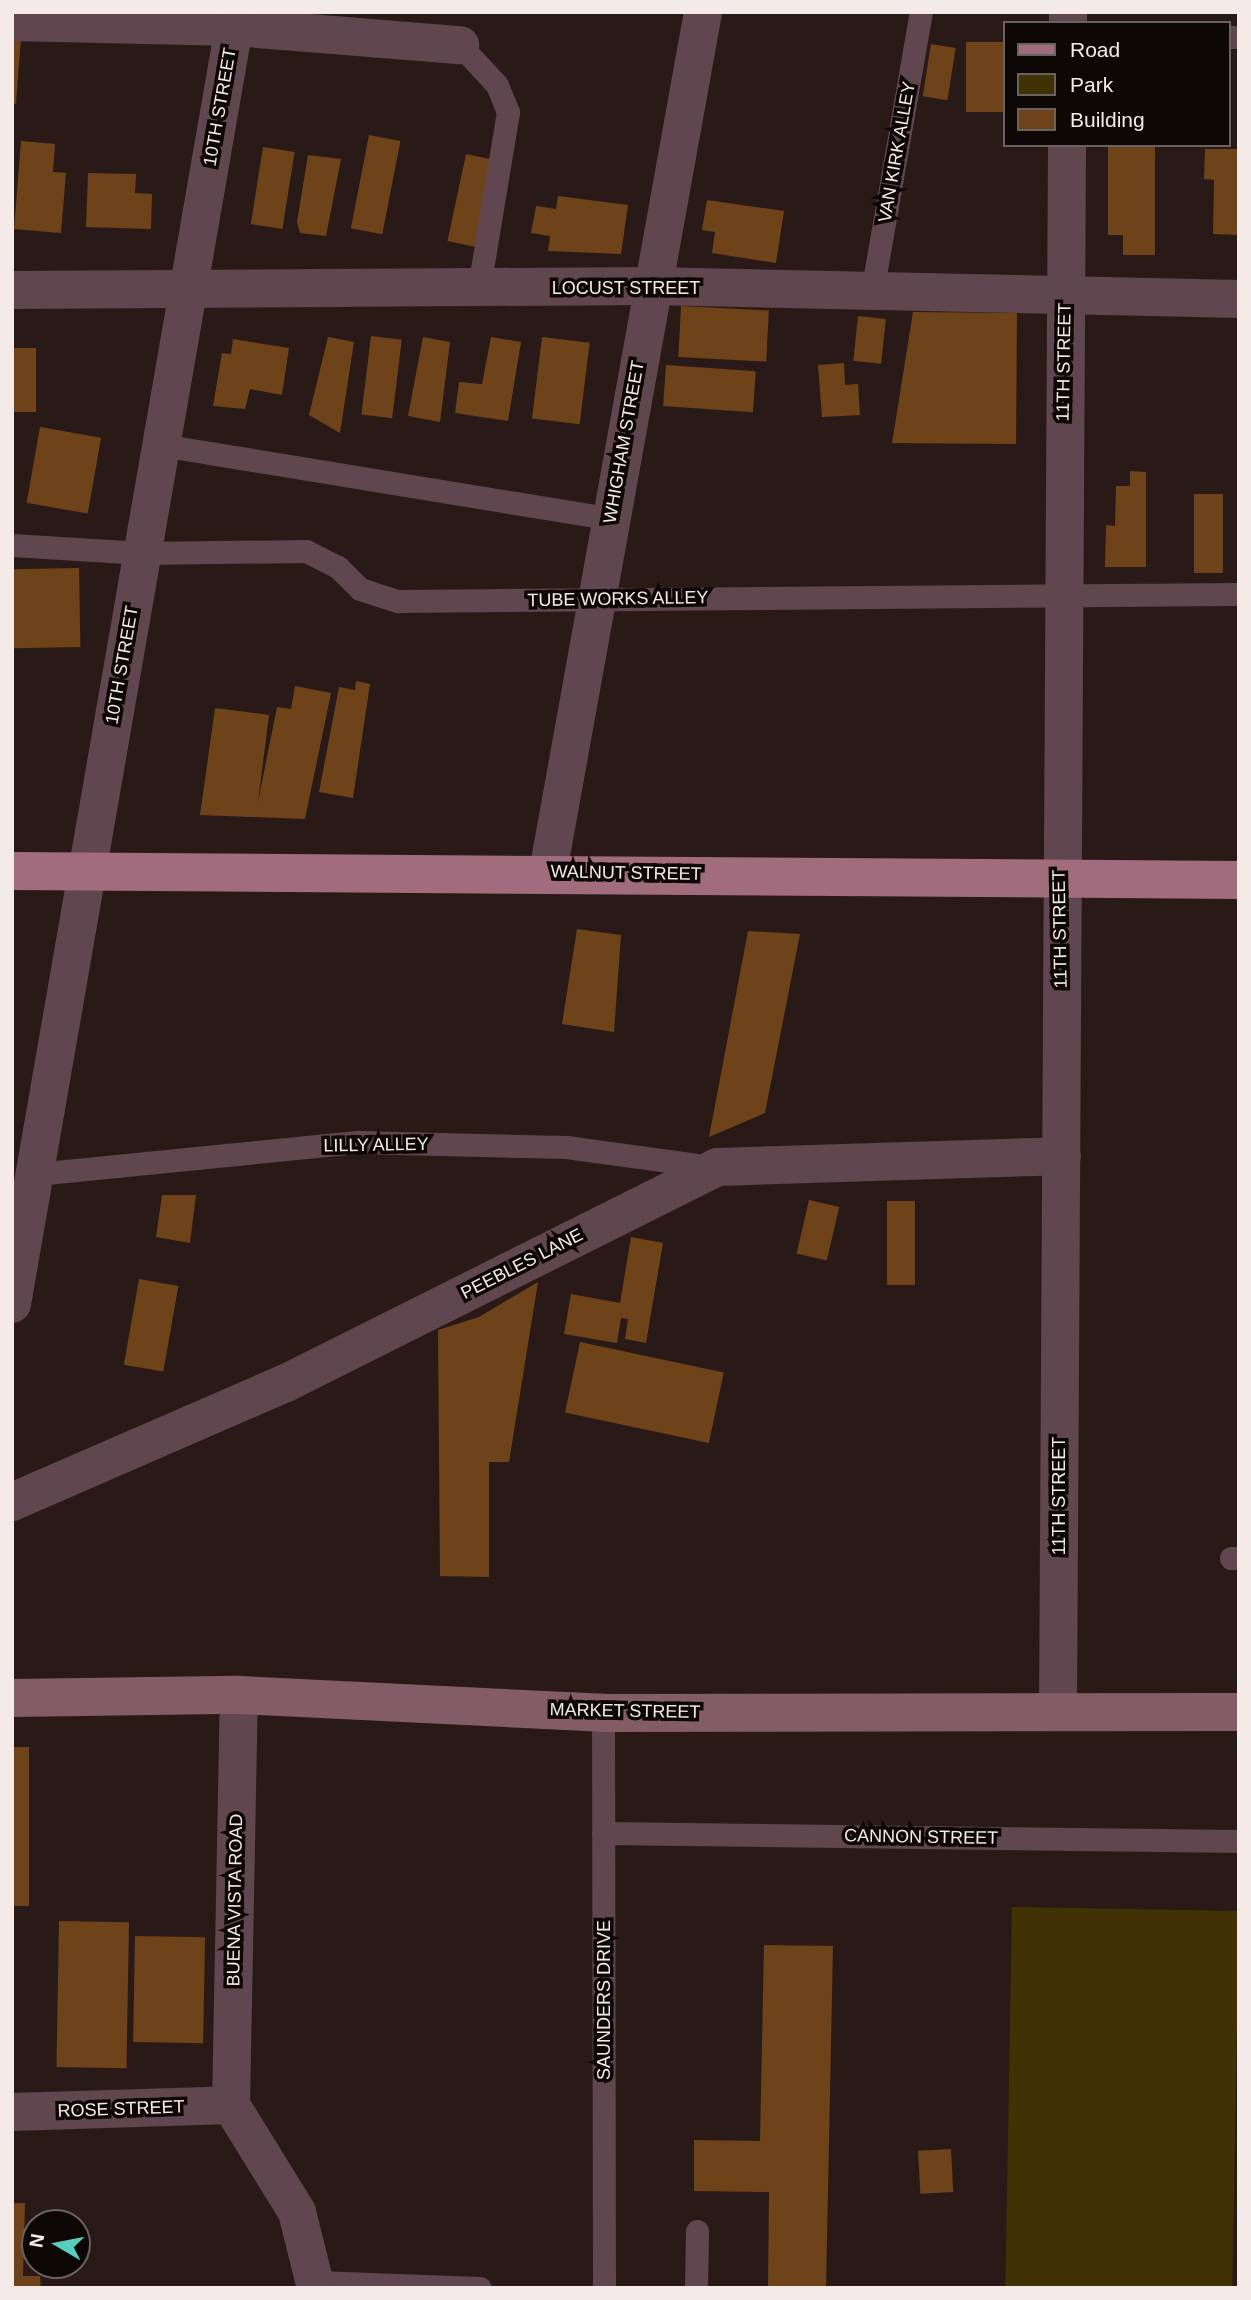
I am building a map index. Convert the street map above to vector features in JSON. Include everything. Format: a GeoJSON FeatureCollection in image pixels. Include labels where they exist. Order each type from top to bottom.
{"type":"FeatureCollection","features":[{"type":"Feature","properties":{"kind":"main road","name":"WALNUT STREET"},"geometry":{"type":"LineString","coordinates":[[12,871],[548,872],[1239,880]]}},
{"type":"Feature","properties":{"kind":"main road","name":"MARKET STREET"},"geometry":{"type":"LineString","coordinates":[[12,1698],[239,1695],[603,1713],[1239,1712]]}},
{"type":"Feature","properties":{"kind":"street","name":"WHIGHAM STREET"},"geometry":{"type":"LineString","coordinates":[[548,872],[650,286],[703,12]]}},
{"type":"Feature","properties":{"kind":"street"},"geometry":{"type":"LineString","coordinates":[[12,22],[234,27],[460,45]]}},
{"type":"Feature","properties":{"kind":"street","name":"10TH STREET"},"geometry":{"type":"LineString","coordinates":[[12,1304],[234,27]]}},
{"type":"Feature","properties":{"kind":"street","name":"11TH STREET"},"geometry":{"type":"LineString","coordinates":[[1058,1712],[1062,1156],[1058,877],[1067,147]]}},
{"type":"Feature","properties":{"kind":"street","name":"LOCUST STREET"},"geometry":{"type":"LineString","coordinates":[[12,290],[188,292],[650,286],[1239,299]]}},
{"type":"Feature","properties":{"kind":"street","name":"PEEBLES LANE"},"geometry":{"type":"LineString","coordinates":[[12,1502],[286,1383],[717,1167],[1062,1156]]}},
{"type":"Feature","properties":{"kind":"street","name":"BUENA VISTA ROAD"},"geometry":{"type":"LineString","coordinates":[[230,2105],[239,1695]]}},
{"type":"Feature","properties":{"kind":"street"},"geometry":{"type":"LineString","coordinates":[[230,2105],[297,2212],[316,2285]]}},
{"type":"Feature","properties":{"kind":"street","name":"ROSE STREET"},"geometry":{"type":"LineString","coordinates":[[12,2112],[230,2105]]}},
{"type":"Feature","properties":{"kind":"lane","name":"VAN KIRK ALLEY"},"geometry":{"type":"LineString","coordinates":[[872,292],[921,12]]}},
{"type":"Feature","properties":{"kind":"lane"},"geometry":{"type":"LineString","coordinates":[[460,45],[497,85],[508,112],[479,288]]}},
{"type":"Feature","properties":{"kind":"lane"},"geometry":{"type":"LineString","coordinates":[[161,445],[611,519]]}},
{"type":"Feature","properties":{"kind":"lane","name":"TUBE WORKS ALLEY"},"geometry":{"type":"LineString","coordinates":[[12,545],[142,553],[306,551],[338,567],[360,589],[398,601],[1239,594]]}},
{"type":"Feature","properties":{"kind":"lane","name":"LILLY ALLEY"},"geometry":{"type":"LineString","coordinates":[[36,1174],[359,1142],[566,1147],[717,1167]]}},
{"type":"Feature","properties":{"kind":"lane","name":"SAUNDERS DRIVE"},"geometry":{"type":"LineString","coordinates":[[603,1713],[604,2288]]}},
{"type":"Feature","properties":{"kind":"lane","name":"CANNON STREET"},"geometry":{"type":"LineString","coordinates":[[603,1833],[1239,1841]]}},
{"type":"Feature","properties":{"kind":"lane"},"geometry":{"type":"LineString","coordinates":[[696,2231],[696,2288]]}},
{"type":"Feature","properties":{"kind":"lane"},"geometry":{"type":"LineString","coordinates":[[316,2285],[480,2288]]}},
{"type":"Feature","properties":{"kind":"green space"},"geometry":{"type":"Polygon","coordinates":[[[1012,1907],[1239,1911],[1232,2288],[1005,2288],[1012,1907]]]}},
{"type":"Feature","properties":{"kind":"building"},"geometry":{"type":"Polygon","coordinates":[[[12,38],[21,38],[16,104],[12,103],[12,38]]]}},
{"type":"Feature","properties":{"kind":"building"},"geometry":{"type":"Polygon","coordinates":[[[966,42],[1002,42],[1002,112],[966,112],[966,42]]]}},
{"type":"Feature","properties":{"kind":"building"},"geometry":{"type":"Polygon","coordinates":[[[931,44],[956,48],[947,100],[923,96],[931,44]]]}},
{"type":"Feature","properties":{"kind":"building"},"geometry":{"type":"Polygon","coordinates":[[[369,135],[400,141],[382,234],[351,228],[369,135]]]}},
{"type":"Feature","properties":{"kind":"building"},"geometry":{"type":"Polygon","coordinates":[[[21,141],[55,144],[53,172],[66,173],[61,233],[14,229],[21,141]]]}},
{"type":"Feature","properties":{"kind":"building"},"geometry":{"type":"Polygon","coordinates":[[[263,147],[295,152],[282,229],[251,224],[263,147]]]}},
{"type":"Feature","properties":{"kind":"building"},"geometry":{"type":"Polygon","coordinates":[[[1108,147],[1155,147],[1155,255],[1123,255],[1123,235],[1108,235],[1108,147]]]}},
{"type":"Feature","properties":{"kind":"building"},"geometry":{"type":"Polygon","coordinates":[[[1205,149],[1239,149],[1239,235],[1213,234],[1214,180],[1204,179],[1205,149]]]}},
{"type":"Feature","properties":{"kind":"building"},"geometry":{"type":"Polygon","coordinates":[[[466,154],[494,160],[476,247],[447,241],[466,154]]]}},
{"type":"Feature","properties":{"kind":"building"},"geometry":{"type":"Polygon","coordinates":[[[308,155],[341,159],[326,236],[300,233],[297,222],[308,155]]]}},
{"type":"Feature","properties":{"kind":"building"},"geometry":{"type":"Polygon","coordinates":[[[88,173],[136,174],[135,193],[152,194],[151,229],[86,227],[88,173]]]}},
{"type":"Feature","properties":{"kind":"building"},"geometry":{"type":"Polygon","coordinates":[[[558,196],[628,205],[621,254],[548,251],[550,236],[531,233],[536,206],[556,209],[558,196]]]}},
{"type":"Feature","properties":{"kind":"building"},"geometry":{"type":"Polygon","coordinates":[[[707,200],[784,211],[776,263],[712,253],[715,232],[702,230],[707,200]]]}},
{"type":"Feature","properties":{"kind":"building"},"geometry":{"type":"Polygon","coordinates":[[[681,306],[769,311],[766,362],[678,357],[681,306]]]}},
{"type":"Feature","properties":{"kind":"building"},"geometry":{"type":"Polygon","coordinates":[[[913,312],[1017,313],[1016,444],[892,443],[913,312]]]}},
{"type":"Feature","properties":{"kind":"building"},"geometry":{"type":"Polygon","coordinates":[[[858,316],[886,319],[881,364],[853,361],[858,316]]]}},
{"type":"Feature","properties":{"kind":"building"},"geometry":{"type":"Polygon","coordinates":[[[371,336],[402,340],[392,418],[361,414],[371,336]]]}},
{"type":"Feature","properties":{"kind":"building"},"geometry":{"type":"Polygon","coordinates":[[[328,337],[354,342],[340,433],[309,415],[328,337]]]}},
{"type":"Feature","properties":{"kind":"building"},"geometry":{"type":"Polygon","coordinates":[[[423,337],[450,342],[440,422],[408,416],[423,337]]]}},
{"type":"Feature","properties":{"kind":"building"},"geometry":{"type":"Polygon","coordinates":[[[491,337],[521,342],[508,421],[455,413],[459,382],[482,384],[491,337]]]}},
{"type":"Feature","properties":{"kind":"building"},"geometry":{"type":"Polygon","coordinates":[[[542,337],[590,343],[580,424],[532,418],[542,337]]]}},
{"type":"Feature","properties":{"kind":"building"},"geometry":{"type":"Polygon","coordinates":[[[233,339],[289,348],[282,395],[250,389],[245,409],[213,406],[222,353],[231,354],[233,339]]]}},
{"type":"Feature","properties":{"kind":"building"},"geometry":{"type":"Polygon","coordinates":[[[12,348],[36,348],[36,412],[12,412],[12,348]]]}},
{"type":"Feature","properties":{"kind":"building"},"geometry":{"type":"Polygon","coordinates":[[[844,363],[845,385],[858,384],[860,415],[822,417],[818,365],[844,363]]]}},
{"type":"Feature","properties":{"kind":"building"},"geometry":{"type":"Polygon","coordinates":[[[666,365],[756,371],[753,412],[663,406],[666,365]]]}},
{"type":"Feature","properties":{"kind":"building"},"geometry":{"type":"Polygon","coordinates":[[[40,427],[101,438],[88,514],[27,503],[40,427]]]}},
{"type":"Feature","properties":{"kind":"building"},"geometry":{"type":"Polygon","coordinates":[[[1130,471],[1146,472],[1146,567],[1105,567],[1106,525],[1115,526],[1116,486],[1130,486],[1130,471]]]}},
{"type":"Feature","properties":{"kind":"building"},"geometry":{"type":"Polygon","coordinates":[[[1194,494],[1223,494],[1223,573],[1194,573],[1194,494]]]}},
{"type":"Feature","properties":{"kind":"building"},"geometry":{"type":"Polygon","coordinates":[[[79,568],[80,647],[13,648],[12,569],[79,568]]]}},
{"type":"Feature","properties":{"kind":"building"},"geometry":{"type":"Polygon","coordinates":[[[356,681],[370,684],[353,798],[319,792],[339,687],[355,690],[356,681]]]}},
{"type":"Feature","properties":{"kind":"building"},"geometry":{"type":"Polygon","coordinates":[[[295,686],[331,693],[305,819],[200,815],[215,708],[269,715],[258,802],[277,707],[291,709],[295,686]]]}},
{"type":"Feature","properties":{"kind":"building"},"geometry":{"type":"Polygon","coordinates":[[[577,929],[621,935],[614,1032],[562,1024],[577,929]]]}},
{"type":"Feature","properties":{"kind":"building"},"geometry":{"type":"Polygon","coordinates":[[[748,931],[800,934],[765,1113],[709,1137],[748,931]]]}},
{"type":"Feature","properties":{"kind":"building"},"geometry":{"type":"Polygon","coordinates":[[[162,1195],[196,1195],[190,1243],[156,1237],[162,1195]]]}},
{"type":"Feature","properties":{"kind":"building"},"geometry":{"type":"Polygon","coordinates":[[[809,1200],[839,1207],[827,1261],[797,1254],[809,1200]]]}},
{"type":"Feature","properties":{"kind":"building"},"geometry":{"type":"Polygon","coordinates":[[[887,1201],[915,1201],[915,1285],[887,1285],[887,1201]]]}},
{"type":"Feature","properties":{"kind":"building"},"geometry":{"type":"Polygon","coordinates":[[[631,1237],[663,1243],[646,1343],[625,1339],[628,1319],[621,1318],[617,1343],[564,1334],[571,1294],[620,1303],[631,1237]]]}},
{"type":"Feature","properties":{"kind":"building"},"geometry":{"type":"Polygon","coordinates":[[[139,1279],[178,1286],[163,1372],[124,1365],[139,1279]]]}},
{"type":"Feature","properties":{"kind":"building"},"geometry":{"type":"Polygon","coordinates":[[[538,1282],[509,1462],[489,1462],[489,1577],[440,1576],[438,1330],[479,1317],[538,1282]]]}},
{"type":"Feature","properties":{"kind":"building"},"geometry":{"type":"Polygon","coordinates":[[[580,1342],[724,1373],[709,1443],[565,1412],[580,1342]]]}},
{"type":"Feature","properties":{"kind":"building"},"geometry":{"type":"Polygon","coordinates":[[[12,1747],[29,1747],[29,1906],[12,1906],[12,1747]]]}},
{"type":"Feature","properties":{"kind":"building"},"geometry":{"type":"Polygon","coordinates":[[[59,1921],[129,1922],[126,2068],[56,2067],[59,1921]]]}},
{"type":"Feature","properties":{"kind":"building"},"geometry":{"type":"Polygon","coordinates":[[[135,1936],[205,1937],[203,2043],[133,2042],[135,1936]]]}},
{"type":"Feature","properties":{"kind":"building"},"geometry":{"type":"Polygon","coordinates":[[[764,1945],[833,1946],[826,2288],[768,2288],[769,2192],[694,2191],[694,2140],[760,2141],[764,1945]]]}},
{"type":"Feature","properties":{"kind":"building"},"geometry":{"type":"Polygon","coordinates":[[[951,2149],[953,2192],[920,2194],[918,2151],[951,2149]]]}},
{"type":"Feature","properties":{"kind":"building"},"geometry":{"type":"Polygon","coordinates":[[[12,2203],[25,2203],[25,2209],[21,2209],[21,2279],[40,2279],[41,2288],[12,2288],[12,2203]]]}}]}
